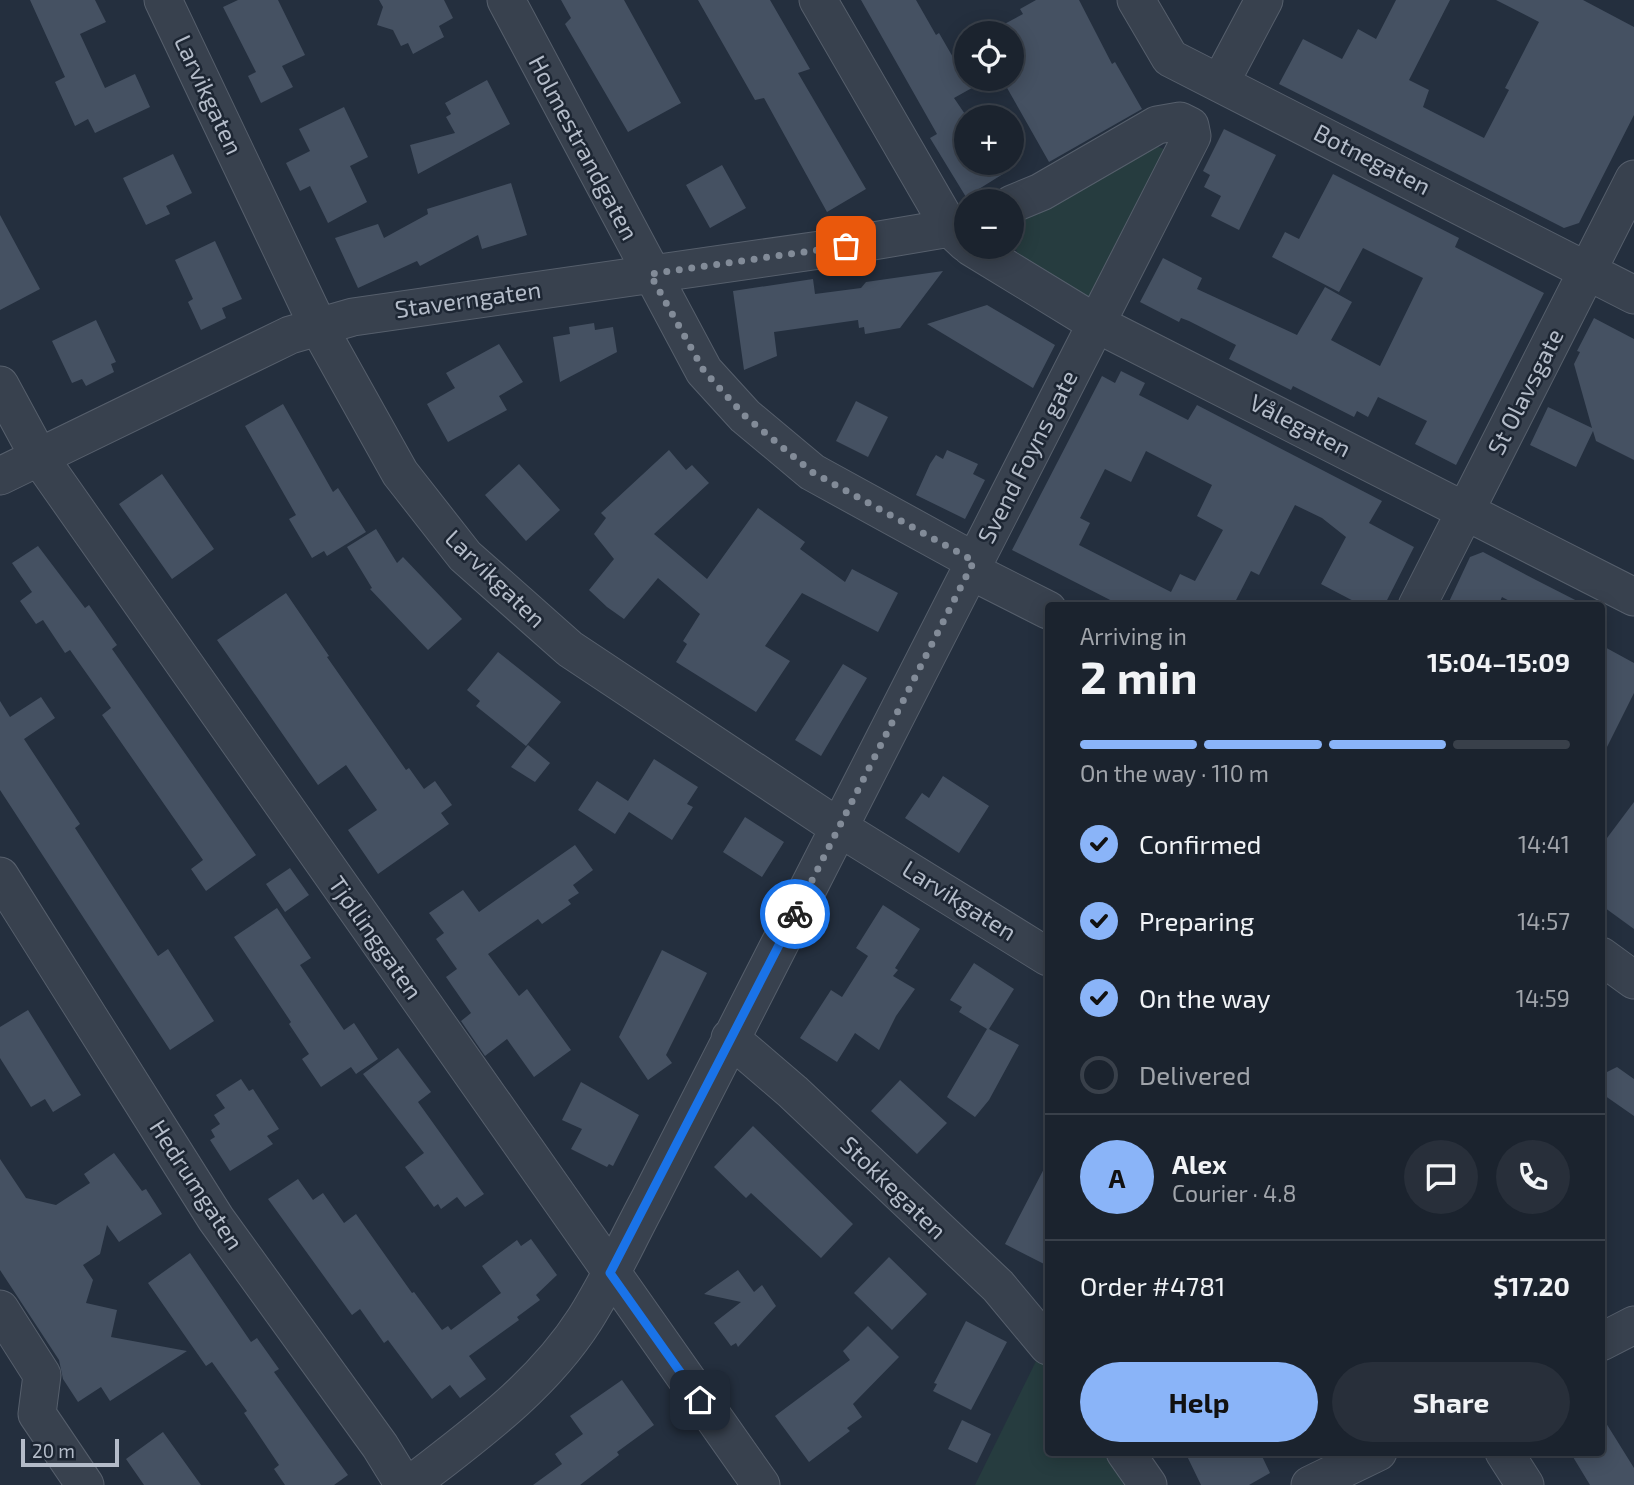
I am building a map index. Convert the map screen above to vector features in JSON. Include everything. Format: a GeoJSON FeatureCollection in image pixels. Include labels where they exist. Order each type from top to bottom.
{"type":"FeatureCollection","features":[{"type":"Feature","properties":{"kind":"street","name":"Larvikgaten"},"geometry":{"type":"LineString","coordinates":[[163,0],[319,328],[400,472],[465,556],[570,649],[838,827],[1045,955]]}},
{"type":"Feature","properties":{"kind":"street","name":"Holmestrandgaten"},"geometry":{"type":"LineString","coordinates":[[506,0],[704,371],[745,416],[812,472],[1045,608]]}},
{"type":"Feature","properties":{"kind":"street","name":"Vålegaten"},"geometry":{"type":"LineString","coordinates":[[818,0],[954,220]]}},
{"type":"Feature","properties":{"kind":"street","name":"Botnegaten"},"geometry":{"type":"LineString","coordinates":[[1136,0],[1171,58],[1634,295]]}},
{"type":"Feature","properties":{"kind":"street"},"geometry":{"type":"LineString","coordinates":[[1220,83],[1264,0]]}},
{"type":"Feature","properties":{"kind":"street","name":"Svend Foyns gate"},"geometry":{"type":"LineString","coordinates":[[410,1485],[509,1408],[550,1364],[585,1319],[1097,324],[1192,136],[1190,126],[1181,121],[1157,125],[1041,192],[1024,199]]}},
{"type":"Feature","properties":{"kind":"street","name":"St Olavsgate"},"geometry":{"type":"LineString","coordinates":[[1419,602],[1634,179]]}},
{"type":"Feature","properties":{"kind":"street","name":"Staverngaten"},"geometry":{"type":"LineString","coordinates":[[0,476],[290,335],[353,317],[820,250],[954,236]]}},
{"type":"Feature","properties":{"kind":"street","name":"Vålegaten"},"geometry":{"type":"LineString","coordinates":[[999,259],[1097,324],[1634,597]]}},
{"type":"Feature","properties":{"kind":"street","name":"Tjøllinggaten"},"geometry":{"type":"LineString","coordinates":[[0,385],[39,457],[761,1485]]}},
{"type":"Feature","properties":{"kind":"street","name":"Hedrumgaten"},"geometry":{"type":"LineString","coordinates":[[0,876],[216,1219],[380,1446],[404,1485]]}},
{"type":"Feature","properties":{"kind":"street"},"geometry":{"type":"LineString","coordinates":[[1605,959],[1634,981]]}},
{"type":"Feature","properties":{"kind":"street","name":"Stokkegaten"},"geometry":{"type":"LineString","coordinates":[[730,1038],[793,1092],[1044,1328]]}},
{"type":"Feature","properties":{"kind":"street"},"geometry":{"type":"LineString","coordinates":[[0,1309],[42,1375],[37,1414],[85,1485]]}},
{"type":"Feature","properties":{"kind":"street"},"geometry":{"type":"LineString","coordinates":[[1605,1340],[1634,1325]]}},
{"type":"Feature","properties":{"kind":"street"},"geometry":{"type":"LineString","coordinates":[[1128,1456],[1147,1485]]}},
{"type":"Feature","properties":{"kind":"street"},"geometry":{"type":"LineString","coordinates":[[1310,1485],[1370,1456]]}},
{"type":"Feature","properties":{"kind":"street"},"geometry":{"type":"LineString","coordinates":[[1507,1456],[1525,1485]]}},
{"type":"Feature","properties":{"kind":"green space"},"geometry":{"type":"Polygon","coordinates":[[[1148,147],[1164,149],[1168,158],[1091,299],[1050,280],[1025,263],[1022,259],[1024,219],[1148,147]]]}},
{"type":"Feature","properties":{"kind":"green space"},"geometry":{"type":"Polygon","coordinates":[[[1039,1355],[1045,1364],[1045,1456],[1110,1456],[1131,1485],[975,1485],[1039,1355]]]}},
{"type":"Feature","properties":{"kind":"building"},"geometry":{"type":"Polygon","coordinates":[[[30,0],[95,0],[106,22],[80,34],[105,88],[135,74],[150,107],[95,133],[88,119],[75,126],[55,82],[65,77],[30,0]]]}},
{"type":"Feature","properties":{"kind":"building"},"geometry":{"type":"Polygon","coordinates":[[[238,0],[278,0],[305,55],[282,66],[293,87],[261,103],[248,76],[256,72],[223,7],[238,0]]]}},
{"type":"Feature","properties":{"kind":"building"},"geometry":{"type":"Polygon","coordinates":[[[379,0],[444,0],[453,18],[439,26],[444,37],[413,54],[408,43],[401,46],[393,30],[377,25],[383,7],[379,0]]]}},
{"type":"Feature","properties":{"kind":"building"},"geometry":{"type":"Polygon","coordinates":[[[561,0],[624,0],[681,103],[628,132],[565,24],[571,18],[561,0]]]}},
{"type":"Feature","properties":{"kind":"building"},"geometry":{"type":"Polygon","coordinates":[[[698,0],[770,0],[810,69],[798,73],[866,189],[827,212],[764,98],[755,100],[698,0]]]}},
{"type":"Feature","properties":{"kind":"building"},"geometry":{"type":"Polygon","coordinates":[[[861,0],[916,0],[936,35],[939,33],[954,59],[954,91],[967,91],[954,98],[959,105],[954,105],[954,175],[1001,175],[979,189],[961,189],[930,138],[937,134],[861,0]]]}},
{"type":"Feature","properties":{"kind":"building"},"geometry":{"type":"Polygon","coordinates":[[[1036,0],[1079,0],[1112,64],[1115,62],[1142,109],[1049,162],[1024,118],[1024,105],[1017,105],[1009,91],[1024,91],[1024,21],[1010,21],[1023,14],[1020,9],[1036,0]]]}},
{"type":"Feature","properties":{"kind":"building"},"geometry":{"type":"Polygon","coordinates":[[[1396,0],[1450,0],[1409,80],[1429,90],[1423,107],[1484,138],[1509,90],[1505,88],[1539,22],[1496,0],[1583,0],[1634,27],[1634,115],[1579,223],[1564,228],[1279,84],[1303,39],[1342,59],[1358,29],[1376,39],[1396,0]]]}},
{"type":"Feature","properties":{"kind":"building"},"geometry":{"type":"Polygon","coordinates":[[[487,80],[510,124],[418,174],[410,145],[455,133],[446,117],[451,114],[445,103],[487,80]]]}},
{"type":"Feature","properties":{"kind":"building"},"geometry":{"type":"Polygon","coordinates":[[[344,107],[368,157],[350,166],[367,202],[328,223],[310,186],[300,191],[286,163],[310,151],[299,129],[344,107]]]}},
{"type":"Feature","properties":{"kind":"building"},"geometry":{"type":"Polygon","coordinates":[[[1224,129],[1276,155],[1239,230],[1211,216],[1221,196],[1204,187],[1210,175],[1203,171],[1224,129]]]}},
{"type":"Feature","properties":{"kind":"building"},"geometry":{"type":"Polygon","coordinates":[[[173,154],[192,193],[166,206],[170,214],[146,225],[123,178],[173,154]]]}},
{"type":"Feature","properties":{"kind":"building"},"geometry":{"type":"Polygon","coordinates":[[[722,165],[746,208],[710,228],[686,185],[722,165]]]}},
{"type":"Feature","properties":{"kind":"building"},"geometry":{"type":"Polygon","coordinates":[[[1333,174],[1459,238],[1455,247],[1544,293],[1456,465],[1415,444],[1427,421],[1378,397],[1368,417],[1357,411],[1354,417],[1293,386],[1291,390],[1229,359],[1236,345],[1189,321],[1181,318],[1179,322],[1140,302],[1163,258],[1202,278],[1197,289],[1297,335],[1325,287],[1352,302],[1331,340],[1380,366],[1423,278],[1363,248],[1339,292],[1272,257],[1285,232],[1299,239],[1333,174]]]}},
{"type":"Feature","properties":{"kind":"building"},"geometry":{"type":"Polygon","coordinates":[[[511,183],[527,235],[482,249],[478,235],[420,266],[417,261],[358,288],[335,238],[378,224],[384,238],[428,214],[427,209],[511,183]]]}},
{"type":"Feature","properties":{"kind":"building"},"geometry":{"type":"Polygon","coordinates":[[[0,215],[40,289],[0,310],[0,215]]]}},
{"type":"Feature","properties":{"kind":"building"},"geometry":{"type":"Polygon","coordinates":[[[215,241],[242,299],[222,308],[226,318],[201,330],[188,302],[193,299],[175,260],[215,241]]]}},
{"type":"Feature","properties":{"kind":"building"},"geometry":{"type":"Polygon","coordinates":[[[943,271],[900,328],[865,334],[864,327],[859,328],[858,320],[774,332],[777,356],[744,370],[733,291],[813,279],[815,294],[861,288],[866,282],[943,271]]]}},
{"type":"Feature","properties":{"kind":"building"},"geometry":{"type":"Polygon","coordinates":[[[987,305],[1055,345],[1033,388],[927,324],[987,305]]]}},
{"type":"Feature","properties":{"kind":"building"},"geometry":{"type":"Polygon","coordinates":[[[1594,318],[1634,339],[1634,460],[1596,441],[1593,431],[1576,467],[1530,445],[1548,407],[1592,428],[1574,364],[1580,352],[1577,351],[1594,318]]]}},
{"type":"Feature","properties":{"kind":"building"},"geometry":{"type":"Polygon","coordinates":[[[96,320],[116,362],[111,364],[114,372],[86,386],[82,379],[72,383],[52,341],[96,320]]]}},
{"type":"Feature","properties":{"kind":"building"},"geometry":{"type":"Polygon","coordinates":[[[594,323],[595,330],[613,327],[617,352],[560,382],[553,337],[570,334],[569,327],[594,323]]]}},
{"type":"Feature","properties":{"kind":"building"},"geometry":{"type":"Polygon","coordinates":[[[499,344],[523,382],[499,396],[507,410],[448,442],[427,404],[455,388],[446,373],[499,344]]]}},
{"type":"Feature","properties":{"kind":"building"},"geometry":{"type":"Polygon","coordinates":[[[1121,371],[1145,383],[1139,395],[1188,420],[1197,405],[1382,501],[1369,523],[1414,547],[1386,602],[1355,602],[1321,584],[1346,537],[1322,518],[1295,505],[1259,575],[1251,571],[1235,602],[1114,602],[1012,550],[1102,376],[1115,383],[1121,371]],[[1146,451],[1131,482],[1105,469],[1080,518],[1090,523],[1079,545],[1171,592],[1180,574],[1195,581],[1223,530],[1197,516],[1212,485],[1146,451]]]}},
{"type":"Feature","properties":{"kind":"building"},"geometry":{"type":"Polygon","coordinates":[[[856,401],[888,417],[868,457],[836,441],[856,401]]]}},
{"type":"Feature","properties":{"kind":"building"},"geometry":{"type":"Polygon","coordinates":[[[283,404],[333,492],[338,488],[366,532],[327,556],[324,551],[312,558],[289,519],[296,515],[245,426],[283,404]]]}},
{"type":"Feature","properties":{"kind":"building"},"geometry":{"type":"Polygon","coordinates":[[[669,450],[686,470],[692,465],[709,483],[654,534],[707,579],[758,508],[805,542],[800,549],[845,582],[852,569],[898,593],[878,632],[802,593],[765,646],[790,661],[756,712],[676,662],[687,644],[683,641],[700,614],[658,578],[624,619],[607,607],[589,590],[614,559],[594,534],[606,518],[601,513],[669,450]]]}},
{"type":"Feature","properties":{"kind":"building"},"geometry":{"type":"Polygon","coordinates":[[[947,450],[978,464],[973,474],[985,480],[965,519],[916,495],[936,455],[943,459],[947,450]]]}},
{"type":"Feature","properties":{"kind":"building"},"geometry":{"type":"Polygon","coordinates":[[[519,464],[560,510],[526,541],[485,495],[519,464]]]}},
{"type":"Feature","properties":{"kind":"building"},"geometry":{"type":"Polygon","coordinates":[[[162,474],[214,549],[172,579],[119,504],[162,474]]]}},
{"type":"Feature","properties":{"kind":"building"},"geometry":{"type":"Polygon","coordinates":[[[376,529],[397,563],[403,557],[462,619],[428,650],[370,589],[372,588],[347,547],[376,529]]]}},
{"type":"Feature","properties":{"kind":"building"},"geometry":{"type":"Polygon","coordinates":[[[38,546],[85,608],[89,605],[117,645],[112,649],[256,855],[206,891],[191,869],[203,860],[102,715],[111,708],[70,650],[65,653],[43,620],[36,624],[20,601],[32,592],[12,563],[38,546]]]}},
{"type":"Feature","properties":{"kind":"building"},"geometry":{"type":"Polygon","coordinates":[[[1483,552],[1579,602],[1511,602],[1502,597],[1500,602],[1449,602],[1470,557],[1483,552]]]}},
{"type":"Feature","properties":{"kind":"building"},"geometry":{"type":"Polygon","coordinates":[[[286,593],[406,770],[409,768],[424,789],[435,781],[452,805],[441,813],[449,824],[378,874],[348,830],[377,810],[346,765],[318,785],[217,640],[286,593]]]}},
{"type":"Feature","properties":{"kind":"building"},"geometry":{"type":"Polygon","coordinates":[[[1605,647],[1634,663],[1634,693],[1605,751],[1605,647]]]}},
{"type":"Feature","properties":{"kind":"building"},"geometry":{"type":"Polygon","coordinates":[[[498,652],[561,702],[526,746],[476,706],[480,701],[467,690],[498,652]]]}},
{"type":"Feature","properties":{"kind":"building"},"geometry":{"type":"Polygon","coordinates":[[[843,664],[867,678],[821,756],[795,740],[843,664]]]}},
{"type":"Feature","properties":{"kind":"building"},"geometry":{"type":"Polygon","coordinates":[[[41,697],[55,718],[24,739],[80,824],[75,828],[158,956],[168,949],[214,1021],[170,1050],[0,790],[0,701],[10,717],[41,697]]]}},
{"type":"Feature","properties":{"kind":"building"},"geometry":{"type":"Polygon","coordinates":[[[528,745],[550,763],[535,782],[511,767],[528,745]]]}},
{"type":"Feature","properties":{"kind":"building"},"geometry":{"type":"Polygon","coordinates":[[[654,759],[698,787],[687,804],[693,807],[672,840],[629,812],[615,834],[578,810],[597,781],[628,801],[654,759]]]}},
{"type":"Feature","properties":{"kind":"building"},"geometry":{"type":"Polygon","coordinates":[[[943,776],[989,806],[959,853],[905,818],[922,793],[929,798],[943,776]]]}},
{"type":"Feature","properties":{"kind":"building"},"geometry":{"type":"Polygon","coordinates":[[[1634,802],[1634,929],[1605,908],[1605,841],[1634,802]]]}},
{"type":"Feature","properties":{"kind":"building"},"geometry":{"type":"Polygon","coordinates":[[[745,817],[784,842],[762,877],[723,852],[745,817]]]}},
{"type":"Feature","properties":{"kind":"building"},"geometry":{"type":"Polygon","coordinates":[[[575,845],[593,870],[573,885],[579,893],[568,900],[571,904],[542,924],[538,919],[488,954],[519,996],[527,989],[571,1050],[534,1077],[507,1039],[485,1056],[461,1021],[471,1013],[446,977],[457,969],[436,939],[444,933],[429,913],[463,890],[479,912],[575,845]]]}},
{"type":"Feature","properties":{"kind":"building"},"geometry":{"type":"Polygon","coordinates":[[[290,868],[309,895],[285,912],[266,884],[290,868]]]}},
{"type":"Feature","properties":{"kind":"building"},"geometry":{"type":"Polygon","coordinates":[[[883,905],[920,929],[895,968],[898,970],[893,976],[915,989],[896,1016],[879,1050],[855,1033],[837,1062],[800,1038],[831,990],[842,997],[868,956],[856,948],[883,905]]]}},
{"type":"Feature","properties":{"kind":"building"},"geometry":{"type":"Polygon","coordinates":[[[277,908],[311,958],[300,965],[344,1030],[354,1023],[378,1059],[356,1074],[351,1067],[321,1087],[302,1059],[309,1054],[289,1024],[291,1022],[234,937],[277,908]]]}},
{"type":"Feature","properties":{"kind":"building"},"geometry":{"type":"Polygon","coordinates":[[[662,950],[707,973],[666,1055],[672,1063],[648,1080],[619,1037],[662,950]]]}},
{"type":"Feature","properties":{"kind":"building"},"geometry":{"type":"Polygon","coordinates":[[[974,963],[1014,989],[989,1029],[1019,1045],[989,1100],[975,1117],[947,1097],[987,1029],[959,1012],[962,1007],[950,1000],[974,963]]]}},
{"type":"Feature","properties":{"kind":"building"},"geometry":{"type":"Polygon","coordinates":[[[28,1010],[81,1095],[53,1112],[45,1099],[31,1107],[0,1058],[0,1027],[28,1010]]]}},
{"type":"Feature","properties":{"kind":"building"},"geometry":{"type":"Polygon","coordinates":[[[398,1048],[431,1092],[418,1102],[484,1194],[465,1207],[457,1197],[441,1209],[438,1204],[434,1207],[405,1167],[424,1153],[363,1074],[398,1048]]]}},
{"type":"Feature","properties":{"kind":"building"},"geometry":{"type":"Polygon","coordinates":[[[1617,1067],[1634,1079],[1634,1116],[1605,1096],[1605,1073],[1617,1067]]]}},
{"type":"Feature","properties":{"kind":"building"},"geometry":{"type":"Polygon","coordinates":[[[241,1079],[249,1091],[253,1089],[279,1129],[267,1136],[273,1144],[230,1171],[210,1140],[215,1137],[211,1130],[220,1124],[214,1115],[225,1108],[216,1095],[241,1079]]]}},
{"type":"Feature","properties":{"kind":"building"},"geometry":{"type":"Polygon","coordinates":[[[900,1080],[947,1123],[917,1154],[871,1111],[900,1080]]]}},
{"type":"Feature","properties":{"kind":"building"},"geometry":{"type":"Polygon","coordinates":[[[581,1082],[639,1115],[613,1166],[609,1164],[607,1167],[571,1149],[582,1129],[562,1120],[581,1082]]]}},
{"type":"Feature","properties":{"kind":"building"},"geometry":{"type":"Polygon","coordinates":[[[753,1126],[853,1224],[821,1258],[751,1193],[746,1198],[714,1167],[753,1126]]]}},
{"type":"Feature","properties":{"kind":"building"},"geometry":{"type":"Polygon","coordinates":[[[114,1153],[142,1191],[146,1189],[162,1214],[119,1242],[107,1225],[100,1254],[83,1265],[93,1280],[86,1303],[117,1310],[111,1337],[187,1351],[110,1401],[101,1387],[78,1402],[63,1379],[59,1360],[0,1270],[0,1159],[26,1198],[56,1205],[90,1183],[84,1174],[114,1153]]]}},
{"type":"Feature","properties":{"kind":"building"},"geometry":{"type":"Polygon","coordinates":[[[1045,1167],[1045,1264],[1005,1244],[1045,1167]]]}},
{"type":"Feature","properties":{"kind":"building"},"geometry":{"type":"Polygon","coordinates":[[[298,1179],[313,1200],[323,1193],[344,1223],[356,1214],[442,1330],[448,1326],[451,1330],[501,1293],[482,1266],[517,1240],[521,1246],[531,1239],[557,1275],[536,1295],[540,1300],[517,1317],[519,1320],[469,1356],[486,1379],[460,1398],[450,1385],[432,1399],[388,1340],[384,1343],[360,1309],[352,1315],[268,1199],[298,1179]]]}},
{"type":"Feature","properties":{"kind":"building"},"geometry":{"type":"Polygon","coordinates":[[[190,1253],[251,1342],[257,1338],[279,1369],[274,1372],[348,1475],[334,1485],[285,1485],[274,1469],[279,1465],[244,1413],[247,1411],[212,1362],[206,1366],[148,1283],[190,1253]]]}},
{"type":"Feature","properties":{"kind":"building"},"geometry":{"type":"Polygon","coordinates":[[[889,1257],[927,1294],[892,1330],[854,1293],[889,1257]]]}},
{"type":"Feature","properties":{"kind":"building"},"geometry":{"type":"Polygon","coordinates":[[[738,1270],[754,1292],[762,1285],[776,1306],[738,1347],[736,1343],[731,1346],[714,1323],[741,1302],[704,1294],[738,1270]]]}},
{"type":"Feature","properties":{"kind":"building"},"geometry":{"type":"Polygon","coordinates":[[[966,1321],[1007,1342],[971,1410],[933,1391],[937,1384],[934,1383],[966,1321]]]}},
{"type":"Feature","properties":{"kind":"building"},"geometry":{"type":"Polygon","coordinates":[[[868,1326],[899,1357],[853,1404],[862,1417],[847,1428],[850,1431],[809,1462],[775,1416],[850,1360],[843,1351],[868,1326]]]}},
{"type":"Feature","properties":{"kind":"building"},"geometry":{"type":"Polygon","coordinates":[[[622,1380],[654,1425],[617,1452],[619,1455],[580,1485],[533,1485],[562,1464],[555,1454],[583,1434],[570,1416],[622,1380]]]}},
{"type":"Feature","properties":{"kind":"building"},"geometry":{"type":"Polygon","coordinates":[[[962,1420],[991,1434],[977,1463],[948,1449],[962,1420]]]}},
{"type":"Feature","properties":{"kind":"building"},"geometry":{"type":"Polygon","coordinates":[[[1605,1421],[1634,1468],[1634,1485],[1590,1485],[1572,1456],[1605,1456],[1605,1421]]]}},
{"type":"Feature","properties":{"kind":"building"},"geometry":{"type":"Polygon","coordinates":[[[163,1432],[201,1485],[144,1485],[126,1459],[163,1432]]]}},
{"type":"Feature","properties":{"kind":"building"},"geometry":{"type":"Polygon","coordinates":[[[1187,1456],[1262,1456],[1270,1473],[1249,1485],[1201,1485],[1187,1456]]]}},
{"type":"Feature","properties":{"kind":"way so far"},"geometry":{"type":"LineString","coordinates":[[795,914],[974,561],[812,472],[745,416],[704,371],[650,274],[846,246]]}},
{"type":"Feature","properties":{"kind":"route"},"geometry":{"type":"LineString","coordinates":[[700,1400],[610,1273],[795,914]]}}]}
